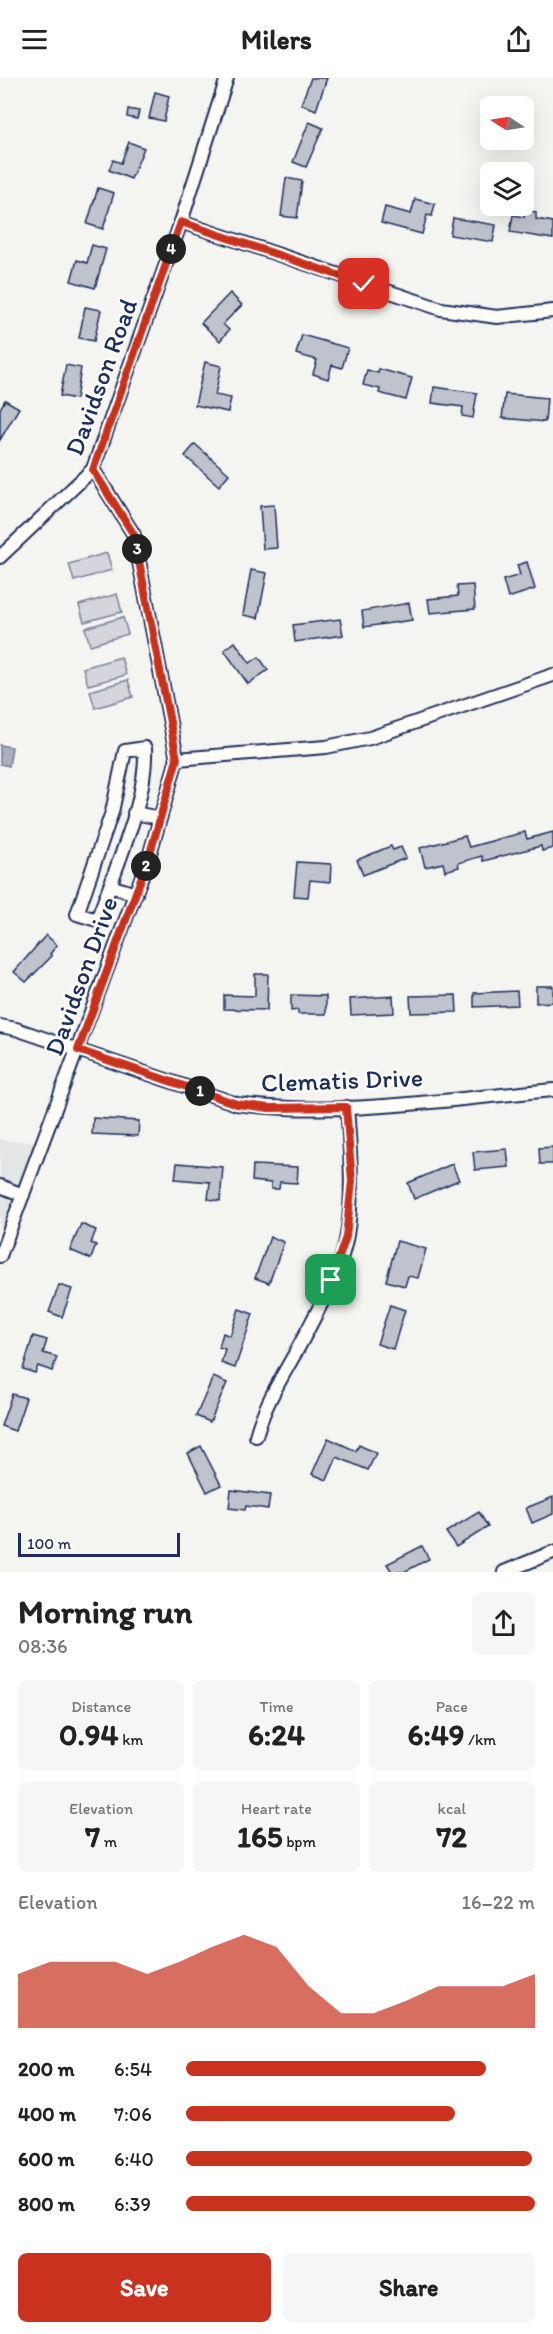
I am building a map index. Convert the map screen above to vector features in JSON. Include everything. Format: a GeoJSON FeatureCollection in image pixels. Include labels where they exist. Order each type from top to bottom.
{"type":"FeatureCollection","features":[{"type":"Feature","properties":{"kind":"street","name":"Davidson Road"},"geometry":{"type":"LineString","coordinates":[[0,557],[93,470],[181,222],[227,78]]}},
{"type":"Feature","properties":{"kind":"street"},"geometry":{"type":"LineString","coordinates":[[181,222],[441,309],[497,317],[553,311]]}},
{"type":"Feature","properties":{"kind":"street","name":"Davidson Drive"},"geometry":{"type":"LineString","coordinates":[[0,1256],[136,894],[177,759],[134,535],[93,470]]}},
{"type":"Feature","properties":{"kind":"street"},"geometry":{"type":"LineString","coordinates":[[177,759],[326,747],[370,738],[553,675]]}},
{"type":"Feature","properties":{"kind":"street"},"geometry":{"type":"LineString","coordinates":[[145,748],[146,762],[134,813],[110,886],[97,920],[77,914],[112,812],[125,751],[145,748]]}},
{"type":"Feature","properties":{"kind":"street"},"geometry":{"type":"LineString","coordinates":[[134,813],[160,818]]}},
{"type":"Feature","properties":{"kind":"street"},"geometry":{"type":"LineString","coordinates":[[110,886],[136,894]]}},
{"type":"Feature","properties":{"kind":"street","name":"Clematis Drive"},"geometry":{"type":"LineString","coordinates":[[0,1026],[16,1029],[237,1104],[269,1108],[346,1107],[553,1090]]}},
{"type":"Feature","properties":{"kind":"street"},"geometry":{"type":"LineString","coordinates":[[256,1436],[272,1393],[304,1336],[331,1280],[346,1237],[352,1181],[346,1107]]}},
{"type":"Feature","properties":{"kind":"street"},"geometry":{"type":"LineString","coordinates":[[0,1186],[23,1195]]}},
{"type":"Feature","properties":{"kind":"street"},"geometry":{"type":"LineString","coordinates":[[504,1572],[553,1552]]}},
{"type":"Feature","properties":{"kind":"shaded area"},"geometry":{"type":"Polygon","coordinates":[[[107,553],[112,570],[74,581],[69,564],[107,553]]]}},
{"type":"Feature","properties":{"kind":"shaded area"},"geometry":{"type":"Polygon","coordinates":[[[117,594],[122,612],[84,622],[79,605],[117,594]]]}},
{"type":"Feature","properties":{"kind":"shaded area"},"geometry":{"type":"Polygon","coordinates":[[[123,617],[128,634],[90,645],[85,628],[123,617]]]}},
{"type":"Feature","properties":{"kind":"shaded area"},"geometry":{"type":"Polygon","coordinates":[[[121,657],[126,675],[88,685],[83,668],[121,657]]]}},
{"type":"Feature","properties":{"kind":"shaded area"},"geometry":{"type":"Polygon","coordinates":[[[128,680],[133,697],[95,708],[90,691],[128,680]]]}},
{"type":"Feature","properties":{"kind":"shaded area"},"geometry":{"type":"Polygon","coordinates":[[[0,1140],[36,1142],[0,1233],[0,1140]]]}},
{"type":"Feature","properties":{"kind":"water"},"geometry":{"type":"Polygon","coordinates":[[[0,745],[12,747],[9,766],[0,764],[0,745]]]}},
{"type":"Feature","properties":{"kind":"building"},"geometry":{"type":"Polygon","coordinates":[[[311,78],[327,78],[316,110],[301,104],[311,78]]]}},
{"type":"Feature","properties":{"kind":"building"},"geometry":{"type":"Polygon","coordinates":[[[155,92],[169,96],[164,121],[149,118],[155,92]]]}},
{"type":"Feature","properties":{"kind":"building"},"geometry":{"type":"Polygon","coordinates":[[[128,109],[139,111],[137,119],[127,117],[128,109]]]}},
{"type":"Feature","properties":{"kind":"building"},"geometry":{"type":"Polygon","coordinates":[[[309,122],[323,128],[306,167],[293,162],[309,122]]]}},
{"type":"Feature","properties":{"kind":"building"},"geometry":{"type":"Polygon","coordinates":[[[129,142],[144,148],[131,179],[109,170],[113,160],[121,163],[129,142]]]}},
{"type":"Feature","properties":{"kind":"building"},"geometry":{"type":"Polygon","coordinates":[[[286,178],[302,181],[297,218],[281,216],[286,178]]]}},
{"type":"Feature","properties":{"kind":"building"},"geometry":{"type":"Polygon","coordinates":[[[98,188],[114,193],[103,229],[87,224],[98,188]]]}},
{"type":"Feature","properties":{"kind":"building"},"geometry":{"type":"Polygon","coordinates":[[[415,199],[435,204],[432,216],[427,215],[422,234],[381,223],[385,207],[411,214],[415,199]]]}},
{"type":"Feature","properties":{"kind":"building"},"geometry":{"type":"Polygon","coordinates":[[[534,212],[536,212],[536,219],[553,222],[553,239],[510,232],[513,216],[534,216],[534,212]]]}},
{"type":"Feature","properties":{"kind":"building"},"geometry":{"type":"Polygon","coordinates":[[[453,218],[496,225],[493,242],[450,235],[453,218]]]}},
{"type":"Feature","properties":{"kind":"building"},"geometry":{"type":"Polygon","coordinates":[[[92,245],[106,249],[95,288],[71,281],[77,260],[87,263],[92,245]]]}},
{"type":"Feature","properties":{"kind":"building"},"geometry":{"type":"Polygon","coordinates":[[[230,293],[242,305],[223,324],[229,330],[220,341],[201,323],[230,293]]]}},
{"type":"Feature","properties":{"kind":"building"},"geometry":{"type":"Polygon","coordinates":[[[85,307],[101,310],[94,341],[79,338],[85,307]]]}},
{"type":"Feature","properties":{"kind":"building"},"geometry":{"type":"Polygon","coordinates":[[[302,335],[348,348],[342,368],[332,365],[328,379],[313,374],[317,360],[296,354],[302,335]]]}},
{"type":"Feature","properties":{"kind":"building"},"geometry":{"type":"Polygon","coordinates":[[[205,362],[221,366],[215,395],[231,398],[228,412],[195,405],[205,362]]]}},
{"type":"Feature","properties":{"kind":"building"},"geometry":{"type":"Polygon","coordinates":[[[66,365],[81,368],[76,399],[60,396],[66,365]]]}},
{"type":"Feature","properties":{"kind":"building"},"geometry":{"type":"Polygon","coordinates":[[[379,369],[412,378],[406,400],[379,393],[380,389],[363,385],[367,370],[378,373],[379,369]]]}},
{"type":"Feature","properties":{"kind":"building"},"geometry":{"type":"Polygon","coordinates":[[[434,387],[477,393],[473,418],[462,416],[463,407],[432,403],[434,387]]]}},
{"type":"Feature","properties":{"kind":"building"},"geometry":{"type":"Polygon","coordinates":[[[505,394],[547,398],[545,422],[502,418],[505,394]]]}},
{"type":"Feature","properties":{"kind":"building"},"geometry":{"type":"Polygon","coordinates":[[[5,400],[19,408],[0,440],[0,409],[5,400]]]}},
{"type":"Feature","properties":{"kind":"building"},"geometry":{"type":"Polygon","coordinates":[[[195,444],[229,474],[219,486],[185,456],[195,444]]]}},
{"type":"Feature","properties":{"kind":"building"},"geometry":{"type":"Polygon","coordinates":[[[274,505],[277,548],[263,549],[260,506],[274,505]]]}},
{"type":"Feature","properties":{"kind":"building"},"geometry":{"type":"Polygon","coordinates":[[[527,562],[535,589],[508,598],[503,580],[520,575],[517,565],[527,562]]]}},
{"type":"Feature","properties":{"kind":"building"},"geometry":{"type":"Polygon","coordinates":[[[251,570],[267,573],[258,618],[243,615],[251,570]]]}},
{"type":"Feature","properties":{"kind":"building"},"geometry":{"type":"Polygon","coordinates":[[[473,585],[475,609],[430,613],[428,599],[458,596],[457,586],[473,585]]]}},
{"type":"Feature","properties":{"kind":"building"},"geometry":{"type":"Polygon","coordinates":[[[409,603],[412,620],[364,627],[362,611],[409,603]]]}},
{"type":"Feature","properties":{"kind":"building"},"geometry":{"type":"Polygon","coordinates":[[[340,619],[343,635],[295,642],[293,625],[340,619]]]}},
{"type":"Feature","properties":{"kind":"building"},"geometry":{"type":"Polygon","coordinates":[[[235,642],[250,663],[259,657],[268,670],[248,684],[224,650],[235,642]]]}},
{"type":"Feature","properties":{"kind":"building"},"geometry":{"type":"Polygon","coordinates":[[[525,832],[527,839],[553,832],[553,848],[542,851],[541,846],[483,861],[482,856],[458,863],[459,867],[445,871],[443,863],[425,867],[420,848],[465,836],[469,847],[525,832]]]}},
{"type":"Feature","properties":{"kind":"building"},"geometry":{"type":"Polygon","coordinates":[[[391,846],[393,850],[401,847],[406,858],[363,875],[357,860],[391,846]]]}},
{"type":"Feature","properties":{"kind":"building"},"geometry":{"type":"Polygon","coordinates":[[[297,862],[331,864],[330,882],[310,880],[308,897],[294,896],[297,862]]]}},
{"type":"Feature","properties":{"kind":"building"},"geometry":{"type":"Polygon","coordinates":[[[46,935],[57,945],[50,954],[52,956],[26,982],[14,972],[46,935]]]}},
{"type":"Feature","properties":{"kind":"building"},"geometry":{"type":"Polygon","coordinates":[[[255,974],[268,974],[267,1010],[224,1009],[224,995],[255,996],[255,974]]]}},
{"type":"Feature","properties":{"kind":"building"},"geometry":{"type":"Polygon","coordinates":[[[536,986],[553,986],[553,1002],[536,1003],[536,986]]]}},
{"type":"Feature","properties":{"kind":"building"},"geometry":{"type":"Polygon","coordinates":[[[517,991],[518,1005],[474,1007],[474,993],[517,991]]]}},
{"type":"Feature","properties":{"kind":"building"},"geometry":{"type":"Polygon","coordinates":[[[291,995],[326,996],[326,1014],[298,1014],[298,1010],[291,1011],[291,995]]]}},
{"type":"Feature","properties":{"kind":"building"},"geometry":{"type":"Polygon","coordinates":[[[456,995],[457,1012],[411,1013],[410,996],[456,995]]]}},
{"type":"Feature","properties":{"kind":"building"},"geometry":{"type":"Polygon","coordinates":[[[393,996],[394,1013],[351,1015],[350,999],[393,996]]]}},
{"type":"Feature","properties":{"kind":"building"},"geometry":{"type":"Polygon","coordinates":[[[93,1118],[139,1121],[138,1136],[92,1134],[93,1118]]]}},
{"type":"Feature","properties":{"kind":"building"},"geometry":{"type":"Polygon","coordinates":[[[553,1147],[553,1164],[540,1164],[539,1148],[553,1147]]]}},
{"type":"Feature","properties":{"kind":"building"},"geometry":{"type":"Polygon","coordinates":[[[507,1149],[509,1167],[475,1170],[473,1152],[507,1149]]]}},
{"type":"Feature","properties":{"kind":"building"},"geometry":{"type":"Polygon","coordinates":[[[177,1163],[223,1167],[220,1201],[208,1199],[210,1182],[175,1179],[177,1163]]]}},
{"type":"Feature","properties":{"kind":"building"},"geometry":{"type":"Polygon","coordinates":[[[452,1164],[459,1180],[414,1199],[408,1183],[452,1164]]]}},
{"type":"Feature","properties":{"kind":"building"},"geometry":{"type":"Polygon","coordinates":[[[253,1165],[298,1167],[297,1183],[280,1182],[279,1189],[271,1189],[271,1183],[252,1181],[253,1165]]]}},
{"type":"Feature","properties":{"kind":"building"},"geometry":{"type":"Polygon","coordinates":[[[81,1224],[96,1230],[91,1243],[96,1245],[91,1259],[70,1250],[81,1224]]]}},
{"type":"Feature","properties":{"kind":"building"},"geometry":{"type":"Polygon","coordinates":[[[270,1237],[284,1242],[269,1283],[255,1278],[270,1237]]]}},
{"type":"Feature","properties":{"kind":"building"},"geometry":{"type":"Polygon","coordinates":[[[397,1241],[426,1249],[418,1278],[408,1276],[405,1286],[386,1281],[397,1241]]]}},
{"type":"Feature","properties":{"kind":"building"},"geometry":{"type":"Polygon","coordinates":[[[59,1285],[72,1289],[62,1317],[49,1312],[59,1285]]]}},
{"type":"Feature","properties":{"kind":"building"},"geometry":{"type":"Polygon","coordinates":[[[390,1305],[405,1310],[393,1349],[377,1344],[390,1305]]]}},
{"type":"Feature","properties":{"kind":"building"},"geometry":{"type":"Polygon","coordinates":[[[239,1309],[253,1314],[235,1368],[221,1363],[225,1349],[219,1347],[223,1333],[230,1336],[239,1309]]]}},
{"type":"Feature","properties":{"kind":"building"},"geometry":{"type":"Polygon","coordinates":[[[33,1336],[47,1340],[43,1353],[57,1357],[52,1371],[38,1366],[35,1373],[23,1369],[33,1336]]]}},
{"type":"Feature","properties":{"kind":"building"},"geometry":{"type":"Polygon","coordinates":[[[213,1377],[227,1383],[210,1422],[196,1416],[213,1377]]]}},
{"type":"Feature","properties":{"kind":"building"},"geometry":{"type":"Polygon","coordinates":[[[12,1394],[26,1398],[15,1431],[1,1426],[12,1394]]]}},
{"type":"Feature","properties":{"kind":"building"},"geometry":{"type":"Polygon","coordinates":[[[328,1438],[356,1451],[359,1445],[376,1453],[368,1470],[337,1457],[327,1480],[312,1474],[328,1438]]]}},
{"type":"Feature","properties":{"kind":"building"},"geometry":{"type":"Polygon","coordinates":[[[201,1446],[221,1485],[207,1492],[188,1453],[201,1446]]]}},
{"type":"Feature","properties":{"kind":"building"},"geometry":{"type":"Polygon","coordinates":[[[231,1490],[270,1495],[268,1509],[246,1506],[245,1510],[229,1508],[231,1490]]]}},
{"type":"Feature","properties":{"kind":"building"},"geometry":{"type":"Polygon","coordinates":[[[553,1497],[553,1514],[532,1523],[526,1508],[553,1497]]]}},
{"type":"Feature","properties":{"kind":"building"},"geometry":{"type":"Polygon","coordinates":[[[479,1512],[488,1527],[456,1547],[446,1532],[479,1512]]]}},
{"type":"Feature","properties":{"kind":"building"},"geometry":{"type":"Polygon","coordinates":[[[422,1546],[429,1559],[404,1572],[392,1572],[387,1564],[422,1546]]]}},
{"type":"Feature","properties":{"kind":"route"},"geometry":{"type":"LineString","coordinates":[[331,1280],[346,1237],[352,1181],[346,1107],[269,1108],[237,1104],[78,1050],[149,857],[177,759],[134,535],[93,470],[181,222],[364,284]]}}]}
